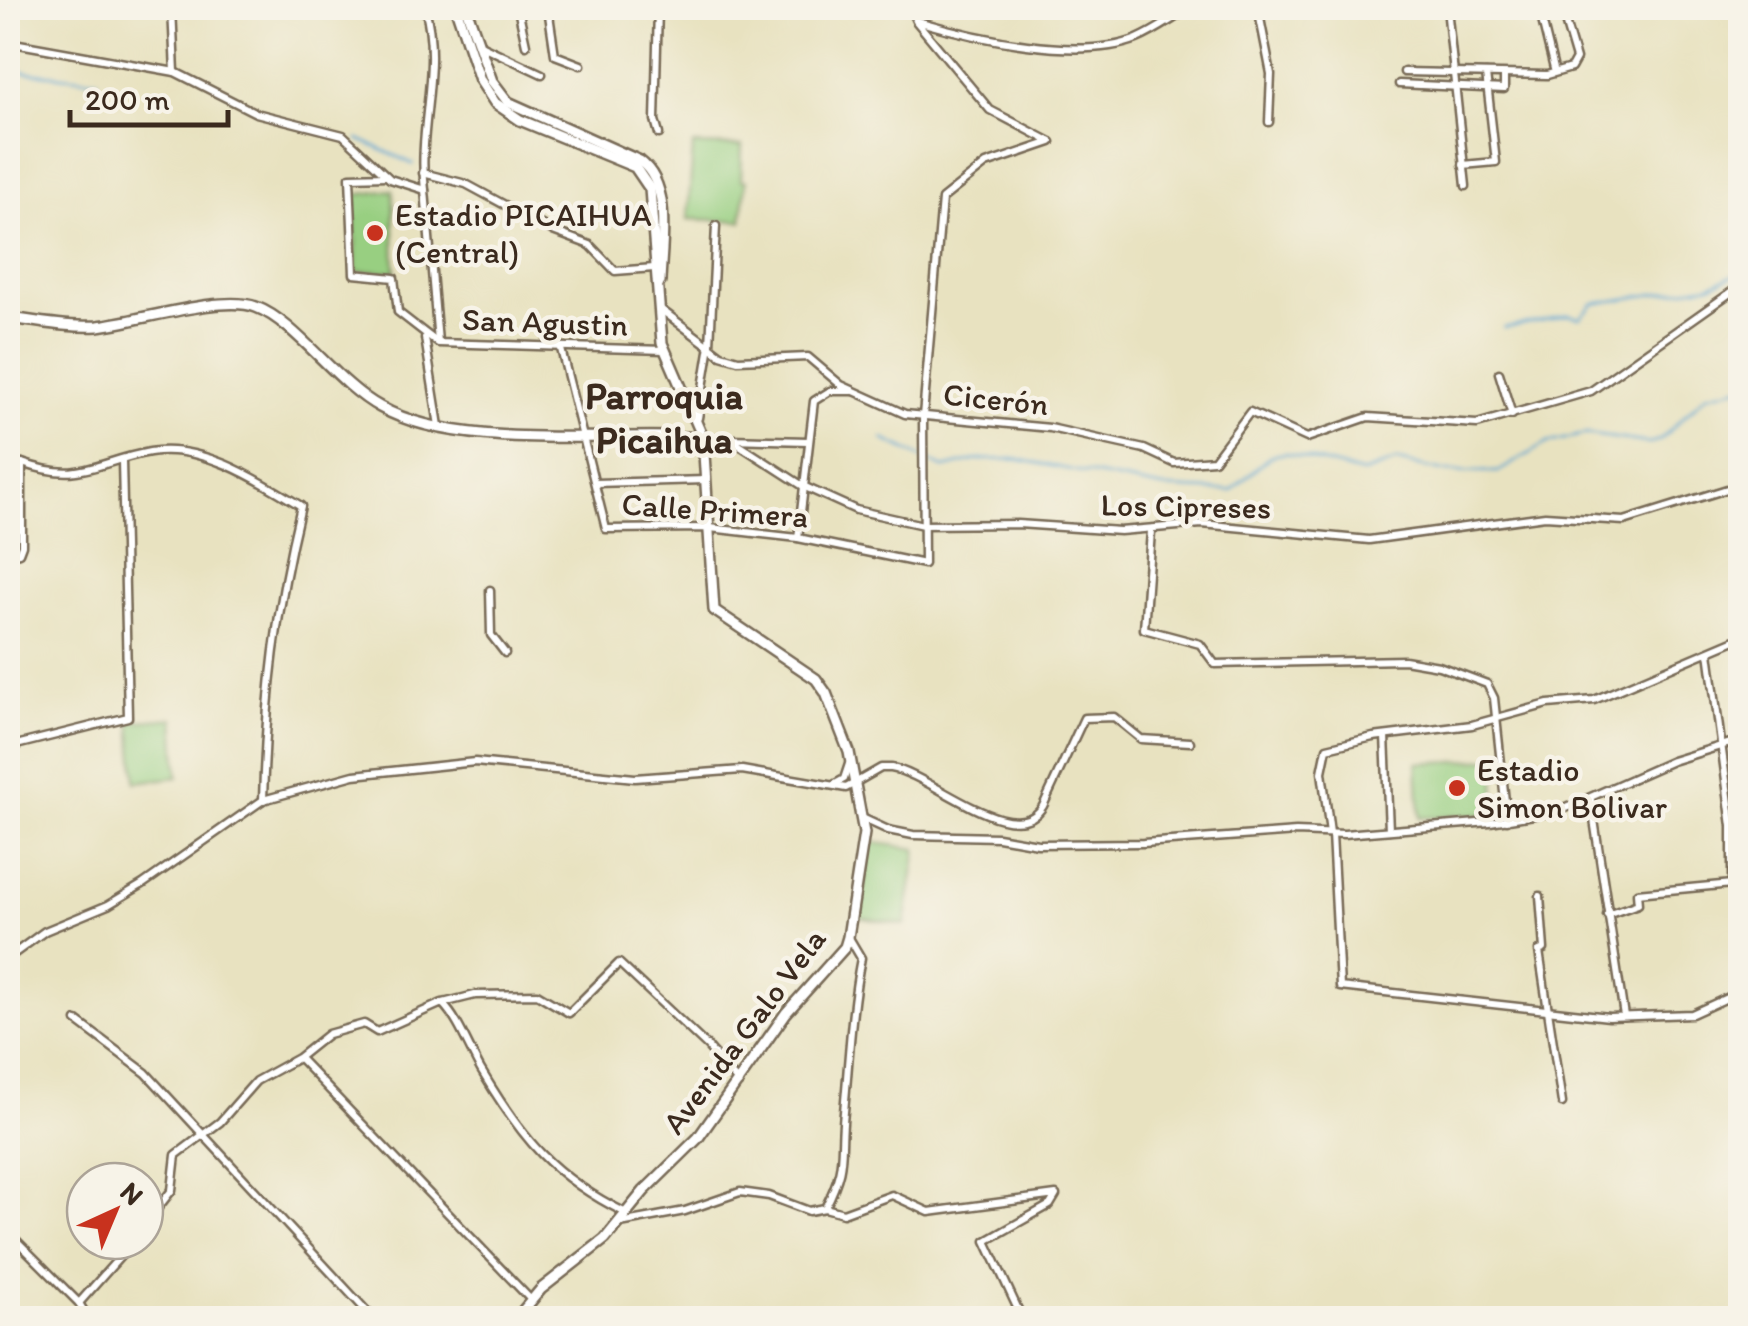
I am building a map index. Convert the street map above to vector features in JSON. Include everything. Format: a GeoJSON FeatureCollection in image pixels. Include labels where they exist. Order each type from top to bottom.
{"type":"FeatureCollection","features":[{"type":"Feature","properties":{"kind":"main road","name":"Avenida Galo Vela"},"geometry":{"type":"LineString","coordinates":[[456,8],[480,80],[495,103],[520,120],[635,167],[644,178],[652,202],[654,268],[664,350],[698,418],[702,438],[714,610],[822,685],[849,752],[864,833],[845,948],[786,1013],[698,1138],[618,1223],[531,1300],[517,1318]]}},
{"type":"Feature","properties":{"kind":"main road","name":"Avenida Galo Vela"},"geometry":{"type":"LineString","coordinates":[[466,8],[495,87],[512,105],[640,161],[650,170],[661,206],[657,303]]}},
{"type":"Feature","properties":{"kind":"main road"},"geometry":{"type":"LineString","coordinates":[[8,318],[97,326],[167,312],[256,307],[274,318],[349,388],[384,410],[440,426],[581,437],[702,438]]}},
{"type":"Feature","properties":{"kind":"street"},"geometry":{"type":"LineString","coordinates":[[172,8],[175,72]]}},
{"type":"Feature","properties":{"kind":"street"},"geometry":{"type":"LineString","coordinates":[[425,8],[432,44],[423,173],[438,343]]}},
{"type":"Feature","properties":{"kind":"street"},"geometry":{"type":"LineString","coordinates":[[518,8],[526,45]]}},
{"type":"Feature","properties":{"kind":"street"},"geometry":{"type":"LineString","coordinates":[[548,8],[555,55],[581,65]]}},
{"type":"Feature","properties":{"kind":"street"},"geometry":{"type":"LineString","coordinates":[[658,8],[655,120],[659,134]]}},
{"type":"Feature","properties":{"kind":"street"},"geometry":{"type":"LineString","coordinates":[[910,8],[990,110],[1023,131],[1043,136],[1048,144],[986,164],[942,199],[923,416],[923,525]]}},
{"type":"Feature","properties":{"kind":"street"},"geometry":{"type":"LineString","coordinates":[[916,20],[1006,44],[1095,45],[1134,40],[1190,8]]}},
{"type":"Feature","properties":{"kind":"street"},"geometry":{"type":"LineString","coordinates":[[1258,8],[1271,74],[1269,122]]}},
{"type":"Feature","properties":{"kind":"street"},"geometry":{"type":"LineString","coordinates":[[1447,8],[1466,186]]}},
{"type":"Feature","properties":{"kind":"street"},"geometry":{"type":"LineString","coordinates":[[1539,8],[1554,70]]}},
{"type":"Feature","properties":{"kind":"street"},"geometry":{"type":"LineString","coordinates":[[1404,72],[1547,75],[1571,68],[1576,63],[1560,8]]}},
{"type":"Feature","properties":{"kind":"street"},"geometry":{"type":"LineString","coordinates":[[8,42],[175,72],[256,114],[348,137],[394,182],[425,190]]}},
{"type":"Feature","properties":{"kind":"street"},"geometry":{"type":"LineString","coordinates":[[476,43],[542,74]]}},
{"type":"Feature","properties":{"kind":"street"},"geometry":{"type":"LineString","coordinates":[[1462,165],[1496,162],[1486,74]]}},
{"type":"Feature","properties":{"kind":"street"},"geometry":{"type":"LineString","coordinates":[[1399,84],[1506,88],[1504,74]]}},
{"type":"Feature","properties":{"kind":"street"},"geometry":{"type":"LineString","coordinates":[[423,173],[466,184],[553,232],[590,245],[615,271],[654,268]]}},
{"type":"Feature","properties":{"kind":"street"},"geometry":{"type":"LineString","coordinates":[[386,176],[350,176],[354,274],[392,277],[398,312],[425,337],[440,426]]}},
{"type":"Feature","properties":{"kind":"street"},"geometry":{"type":"LineString","coordinates":[[698,418],[710,345],[716,226]]}},
{"type":"Feature","properties":{"kind":"street"},"geometry":{"type":"LineString","coordinates":[[1499,373],[1512,414],[1598,388],[1740,286]]}},
{"type":"Feature","properties":{"kind":"street","name":"Cicerón"},"geometry":{"type":"LineString","coordinates":[[657,303],[721,356],[738,360],[808,358],[854,390],[905,414],[1050,428],[1144,448],[1174,463],[1214,460],[1250,412],[1307,438],[1368,417],[1406,416],[1460,425],[1512,414]]}},
{"type":"Feature","properties":{"kind":"street","name":"San Agustin"},"geometry":{"type":"LineString","coordinates":[[425,337],[438,343],[664,350]]}},
{"type":"Feature","properties":{"kind":"street"},"geometry":{"type":"LineString","coordinates":[[561,349],[595,483],[706,480]]}},
{"type":"Feature","properties":{"kind":"street"},"geometry":{"type":"LineString","coordinates":[[798,538],[814,402],[830,391],[854,390]]}},
{"type":"Feature","properties":{"kind":"street"},"geometry":{"type":"LineString","coordinates":[[702,438],[808,441]]}},
{"type":"Feature","properties":{"kind":"street","name":"Los Cipreses"},"geometry":{"type":"LineString","coordinates":[[730,439],[802,486],[856,510],[923,525],[1018,524],[1151,531],[1202,524],[1357,540],[1544,516],[1624,521],[1740,485]]}},
{"type":"Feature","properties":{"kind":"street"},"geometry":{"type":"LineString","coordinates":[[8,464],[22,463],[66,475],[150,452],[184,452],[255,478],[302,506],[278,602],[266,700],[262,800]]}},
{"type":"Feature","properties":{"kind":"street"},"geometry":{"type":"LineString","coordinates":[[8,747],[128,717],[122,462]]}},
{"type":"Feature","properties":{"kind":"street"},"geometry":{"type":"LineString","coordinates":[[8,556],[20,552],[22,546],[22,463]]}},
{"type":"Feature","properties":{"kind":"street","name":"Calle Primera"},"geometry":{"type":"LineString","coordinates":[[595,483],[606,529],[710,528],[798,538],[924,564],[923,525]]}},
{"type":"Feature","properties":{"kind":"street"},"geometry":{"type":"LineString","coordinates":[[1151,531],[1144,630],[1200,644],[1215,664],[1353,659],[1428,663],[1487,684],[1497,719],[1507,820]]}},
{"type":"Feature","properties":{"kind":"street"},"geometry":{"type":"LineString","coordinates":[[490,590],[490,635],[505,653]]}},
{"type":"Feature","properties":{"kind":"street"},"geometry":{"type":"LineString","coordinates":[[1740,638],[1608,696],[1548,704],[1497,719],[1327,748],[1322,772],[1331,833],[1340,987],[1624,1016],[1692,1014],[1740,992]]}},
{"type":"Feature","properties":{"kind":"street"},"geometry":{"type":"LineString","coordinates":[[1709,652],[1732,826],[1732,884],[1740,958]]}},
{"type":"Feature","properties":{"kind":"street"},"geometry":{"type":"LineString","coordinates":[[8,958],[45,930],[108,905],[143,884],[262,800],[354,776],[475,762],[635,778],[742,770],[846,788],[880,768],[900,770],[984,813],[1023,823],[1034,818],[1043,806],[1084,718],[1114,716],[1140,739],[1190,742]]}},
{"type":"Feature","properties":{"kind":"street"},"geometry":{"type":"LineString","coordinates":[[1384,736],[1388,830]]}},
{"type":"Feature","properties":{"kind":"street"},"geometry":{"type":"LineString","coordinates":[[862,818],[913,834],[998,837],[1038,844],[1331,833],[1507,820],[1591,800],[1720,744],[1740,740]]}},
{"type":"Feature","properties":{"kind":"street"},"geometry":{"type":"LineString","coordinates":[[833,784],[844,779],[849,752]]}},
{"type":"Feature","properties":{"kind":"street"},"geometry":{"type":"LineString","coordinates":[[1591,800],[1624,1016]]}},
{"type":"Feature","properties":{"kind":"street"},"geometry":{"type":"LineString","coordinates":[[1606,915],[1638,904],[1637,893],[1732,884]]}},
{"type":"Feature","properties":{"kind":"street"},"geometry":{"type":"LineString","coordinates":[[1540,896],[1544,949],[1539,951],[1562,1103]]}},
{"type":"Feature","properties":{"kind":"street"},"geometry":{"type":"LineString","coordinates":[[825,1208],[844,1158],[850,1030],[861,958],[848,936]]}},
{"type":"Feature","properties":{"kind":"street"},"geometry":{"type":"LineString","coordinates":[[165,1199],[172,1190],[176,1155],[220,1122],[250,1086],[298,1058],[328,1034],[364,1024],[377,1032],[442,1003],[475,995],[537,994],[569,1013],[619,963],[708,1046],[738,1082]]}},
{"type":"Feature","properties":{"kind":"street"},"geometry":{"type":"LineString","coordinates":[[442,1003],[505,1112],[536,1152],[569,1181],[626,1213]]}},
{"type":"Feature","properties":{"kind":"street"},"geometry":{"type":"LineString","coordinates":[[76,1021],[146,1073],[373,1318]]}},
{"type":"Feature","properties":{"kind":"street"},"geometry":{"type":"LineString","coordinates":[[298,1058],[531,1300]]}},
{"type":"Feature","properties":{"kind":"street"},"geometry":{"type":"LineString","coordinates":[[618,1223],[695,1208],[740,1192],[769,1196],[808,1210],[852,1212],[892,1196],[929,1212],[1056,1195],[1050,1204],[986,1241],[1022,1318]]}},
{"type":"Feature","properties":{"kind":"street"},"geometry":{"type":"LineString","coordinates":[[8,1232],[79,1303],[88,1318]]}},
{"type":"Feature","properties":{"kind":"street"},"geometry":{"type":"LineString","coordinates":[[79,1303],[116,1261]]}},
{"type":"Feature","properties":{"kind":"green space"},"geometry":{"type":"Polygon","coordinates":[[[693,145],[742,146],[741,180],[746,181],[742,221],[688,219],[693,145]]]}},
{"type":"Feature","properties":{"kind":"green space","name":"Estadio PICAIHUA (Central)"},"geometry":{"type":"Polygon","coordinates":[[[393,190],[395,271],[356,272],[354,195],[393,190]]]}},
{"type":"Feature","properties":{"kind":"green space"},"geometry":{"type":"Polygon","coordinates":[[[174,718],[178,777],[136,782],[131,722],[174,718]]]}},
{"type":"Feature","properties":{"kind":"green space","name":"Estadio Simon Bolivar"},"geometry":{"type":"Polygon","coordinates":[[[1494,759],[1497,814],[1420,818],[1417,763],[1494,759]]]}},
{"type":"Feature","properties":{"kind":"green space"},"geometry":{"type":"Polygon","coordinates":[[[871,842],[917,849],[905,925],[858,917],[871,842]]]}},
{"type":"Feature","properties":{"kind":"waterway"},"geometry":{"type":"LineString","coordinates":[[8,70],[98,80]]}},
{"type":"Feature","properties":{"kind":"waterway"},"geometry":{"type":"LineString","coordinates":[[358,139],[413,164]]}},
{"type":"Feature","properties":{"kind":"waterway"},"geometry":{"type":"LineString","coordinates":[[1504,328],[1569,315],[1580,318],[1593,304],[1710,285],[1740,273]]}},
{"type":"Feature","properties":{"kind":"waterway"},"geometry":{"type":"LineString","coordinates":[[883,439],[944,468],[977,460],[1016,459],[1163,488],[1231,491],[1270,456],[1286,453],[1363,473],[1397,461],[1443,471],[1498,472],[1547,443],[1586,434],[1649,443],[1660,440],[1706,395],[1740,387]]}},
{"type":"Feature","properties":{"kind":"place","name":"Estadio PICAIHUA (Central)"},"geometry":{"type":"Point","coordinates":[375,233]}},
{"type":"Feature","properties":{"kind":"place","name":"Estadio Simon Bolivar"},"geometry":{"type":"Point","coordinates":[1457,788]}},
{"type":"Feature","properties":{"kind":"district","name":"Parroquia Picaihua"},"geometry":{"type":"Point","coordinates":[664,418]}}]}
